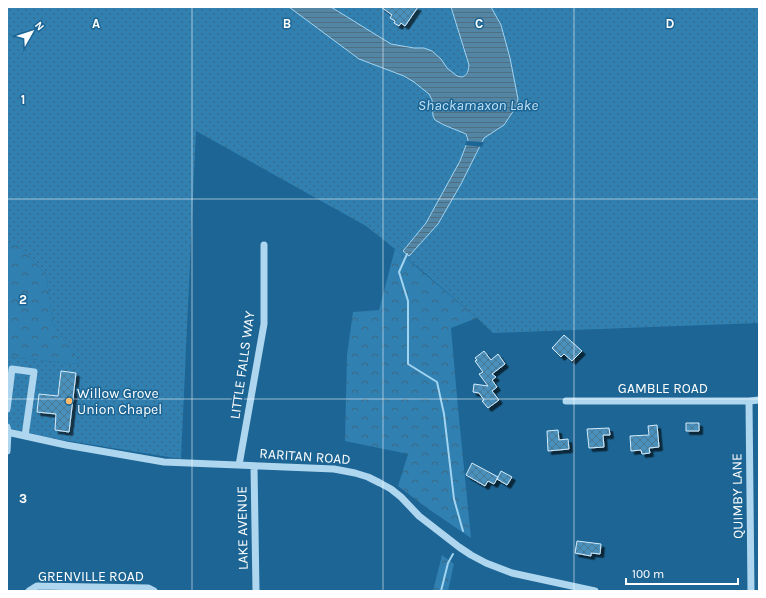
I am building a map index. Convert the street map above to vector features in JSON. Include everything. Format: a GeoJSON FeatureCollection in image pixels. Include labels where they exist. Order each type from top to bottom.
{"type":"FeatureCollection","features":[{"type":"Feature","properties":{"kind":"street","name":"LITTLE FALLS WAY"},"geometry":{"type":"LineString","coordinates":[[239,465],[264,324],[264,245]]}},
{"type":"Feature","properties":{"kind":"street"},"geometry":{"type":"LineString","coordinates":[[7,409],[12,369],[34,372],[25,436]]}},
{"type":"Feature","properties":{"kind":"street","name":"GAMBLE ROAD"},"geometry":{"type":"LineString","coordinates":[[566,401],[759,400]]}},
{"type":"Feature","properties":{"kind":"street","name":"QUIMBY LANE"},"geometry":{"type":"LineString","coordinates":[[749,401],[751,591]]}},
{"type":"Feature","properties":{"kind":"street","name":"RARITAN ROAD"},"geometry":{"type":"LineString","coordinates":[[7,430],[25,436],[66,445],[164,462],[334,469],[351,472],[380,482],[391,489],[420,516],[455,544],[486,563],[512,573],[595,591]]}},
{"type":"Feature","properties":{"kind":"street"},"geometry":{"type":"LineString","coordinates":[[7,430],[7,451]]}},
{"type":"Feature","properties":{"kind":"street","name":"LAKE AVENUE"},"geometry":{"type":"LineString","coordinates":[[254,466],[256,591]]}},
{"type":"Feature","properties":{"kind":"street","name":"GRENVILLE ROAD"},"geometry":{"type":"LineString","coordinates":[[29,591],[37,586],[148,588],[154,591]]}},
{"type":"Feature","properties":{"kind":"green space"},"geometry":{"type":"Polygon","coordinates":[[[7,7],[759,7],[759,323],[493,333],[420,269],[366,226],[196,131],[181,459],[7,431],[7,357],[81,364],[53,324],[46,274],[16,244],[7,249],[7,7]]]}},
{"type":"Feature","properties":{"kind":"green space"},"geometry":{"type":"Polygon","coordinates":[[[16,244],[46,274],[53,324],[81,364],[7,357],[7,249],[16,244]]]}},
{"type":"Feature","properties":{"kind":"green space"},"geometry":{"type":"Polygon","coordinates":[[[395,249],[477,318],[451,328],[471,538],[398,486],[408,454],[345,441],[347,355],[353,312],[379,310],[395,249]]]}},
{"type":"Feature","properties":{"kind":"green space"},"geometry":{"type":"Polygon","coordinates":[[[442,555],[454,564],[448,591],[433,591],[442,555]]]}},
{"type":"Feature","properties":{"kind":"water","name":"Shackamaxon Lake"},"geometry":{"type":"Polygon","coordinates":[[[289,7],[331,7],[391,44],[414,48],[424,48],[432,51],[441,59],[447,68],[457,76],[462,77],[467,74],[469,65],[451,7],[491,7],[501,25],[510,58],[518,99],[516,107],[504,125],[484,138],[461,184],[438,224],[409,256],[403,251],[426,223],[460,161],[468,140],[466,134],[435,120],[433,116],[432,100],[429,94],[414,82],[404,76],[359,59],[289,7]]]}},
{"type":"Feature","properties":{"kind":"pier"},"geometry":{"type":"Polygon","coordinates":[[[466,141],[484,142],[482,147],[465,145],[466,141]]]}},
{"type":"Feature","properties":{"kind":"building"},"geometry":{"type":"Polygon","coordinates":[[[381,7],[418,7],[405,26],[401,23],[399,26],[390,18],[392,15],[381,7]]]}},
{"type":"Feature","properties":{"kind":"building"},"geometry":{"type":"Polygon","coordinates":[[[564,335],[582,351],[572,361],[564,354],[561,357],[552,348],[564,335]]]}},
{"type":"Feature","properties":{"kind":"building"},"geometry":{"type":"Polygon","coordinates":[[[484,351],[491,360],[498,354],[505,364],[492,374],[496,377],[492,380],[497,387],[492,391],[499,400],[488,408],[482,401],[484,400],[479,393],[473,392],[474,384],[488,386],[479,374],[483,372],[475,361],[477,360],[475,358],[484,351]]]}},
{"type":"Feature","properties":{"kind":"building"},"geometry":{"type":"Polygon","coordinates":[[[61,371],[76,373],[69,432],[55,430],[56,414],[37,412],[39,394],[58,396],[61,371]]]}},
{"type":"Feature","properties":{"kind":"building"},"geometry":{"type":"Polygon","coordinates":[[[686,423],[699,423],[699,431],[686,431],[686,423]]]}},
{"type":"Feature","properties":{"kind":"building"},"geometry":{"type":"Polygon","coordinates":[[[657,425],[659,447],[649,448],[650,453],[642,454],[641,450],[631,451],[630,436],[649,435],[648,426],[657,425]]]}},
{"type":"Feature","properties":{"kind":"building"},"geometry":{"type":"Polygon","coordinates":[[[609,428],[610,435],[603,435],[604,447],[589,448],[587,429],[609,428]]]}},
{"type":"Feature","properties":{"kind":"building"},"geometry":{"type":"Polygon","coordinates":[[[558,430],[559,440],[568,439],[569,449],[548,451],[547,431],[558,430]]]}},
{"type":"Feature","properties":{"kind":"building"},"geometry":{"type":"Polygon","coordinates":[[[472,463],[498,477],[494,484],[488,481],[485,486],[466,475],[472,463]]]}},
{"type":"Feature","properties":{"kind":"building"},"geometry":{"type":"Polygon","coordinates":[[[501,471],[512,477],[507,485],[497,479],[501,471]]]}},
{"type":"Feature","properties":{"kind":"building"},"geometry":{"type":"Polygon","coordinates":[[[577,541],[601,544],[600,554],[591,553],[591,556],[575,553],[577,541]]]}},
{"type":"Feature","properties":{"kind":"waterway"},"geometry":{"type":"LineString","coordinates":[[407,254],[399,272],[408,301],[408,364],[437,382],[444,414],[454,499],[463,531]]}},
{"type":"Feature","properties":{"kind":"waterway"},"geometry":{"type":"LineString","coordinates":[[441,591],[448,563],[453,554]]}},
{"type":"Feature","properties":{"kind":"place","name":"Willow Grove Union Chapel"},"geometry":{"type":"Point","coordinates":[69,401]}}]}
